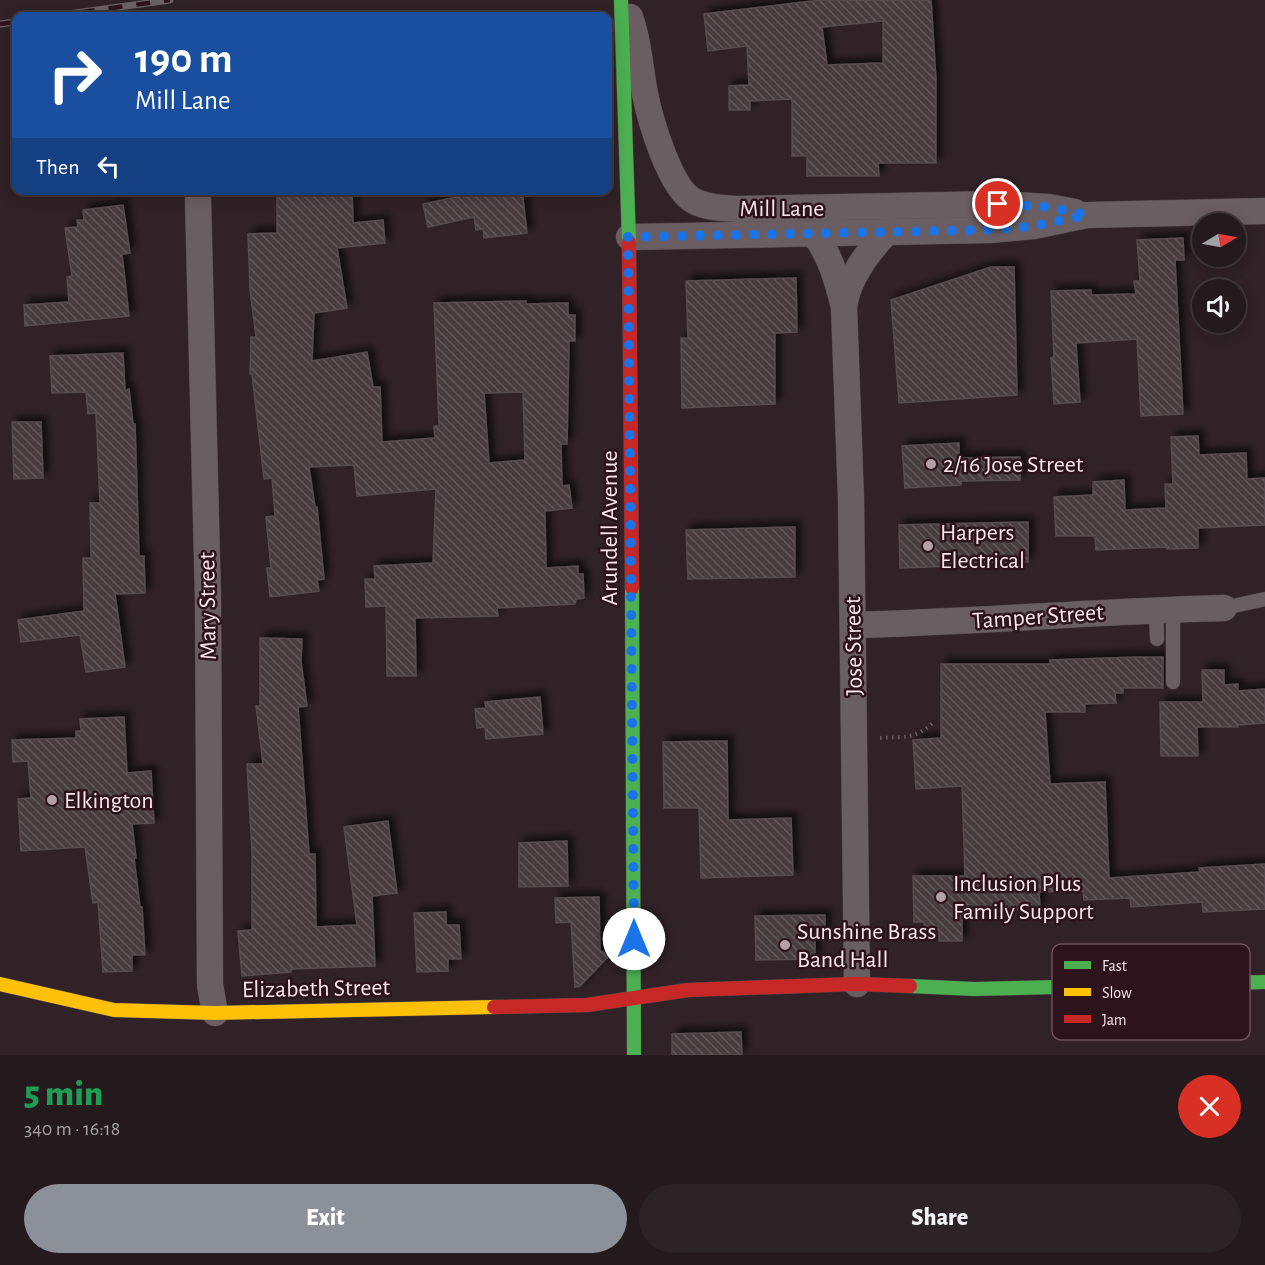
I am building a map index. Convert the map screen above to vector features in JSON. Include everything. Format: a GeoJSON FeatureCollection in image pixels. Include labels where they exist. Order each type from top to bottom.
{"type":"FeatureCollection","features":[{"type":"Feature","properties":{"kind":"street","name":"Mill Lane"},"geometry":{"type":"LineString","coordinates":[[622,0],[637,37],[645,94],[656,131],[673,177],[693,201],[710,206],[739,209],[1018,204],[1049,207],[1087,215]]}},
{"type":"Feature","properties":{"kind":"street","name":"Arundell Avenue"},"geometry":{"type":"LineString","coordinates":[[622,0],[628,237],[634,1055]]}},
{"type":"Feature","properties":{"kind":"street","name":"Mary Street"},"geometry":{"type":"LineString","coordinates":[[198,199],[208,600],[210,985],[215,1012]]}},
{"type":"Feature","properties":{"kind":"street","name":"Mill Lane"},"geometry":{"type":"LineString","coordinates":[[628,237],[990,230],[1034,226],[1087,215],[1265,211]]}},
{"type":"Feature","properties":{"kind":"street","name":"Jose Street"},"geometry":{"type":"LineString","coordinates":[[844,307],[847,291],[856,272],[868,253],[886,233]]}},
{"type":"Feature","properties":{"kind":"street","name":"Jose Street"},"geometry":{"type":"LineString","coordinates":[[815,235],[825,248],[834,268],[844,307],[853,625],[856,984]]}},
{"type":"Feature","properties":{"kind":"street","name":"Tamper Street"},"geometry":{"type":"LineString","coordinates":[[853,625],[1224,608]]}},
{"type":"Feature","properties":{"kind":"street","name":"Elizabeth Street"},"geometry":{"type":"LineString","coordinates":[[1250,982],[1265,982]]}},
{"type":"Feature","properties":{"kind":"street","name":"Elizabeth Street"},"geometry":{"type":"LineString","coordinates":[[0,984],[114,1010],[215,1012],[587,1005],[688,990],[856,984],[974,989],[1052,987]]}},
{"type":"Feature","properties":{"kind":"lane"},"geometry":{"type":"LineString","coordinates":[[1224,608],[1265,599]]}},
{"type":"Feature","properties":{"kind":"lane"},"geometry":{"type":"LineString","coordinates":[[1157,639],[1165,609]]}},
{"type":"Feature","properties":{"kind":"lane"},"geometry":{"type":"LineString","coordinates":[[1165,609],[1173,682]]}},
{"type":"Feature","properties":{"kind":"path"},"geometry":{"type":"LineString","coordinates":[[880,738],[922,734],[935,721]]}},
{"type":"Feature","properties":{"kind":"building"},"geometry":{"type":"Polygon","coordinates":[[[820,0],[931,0],[936,80],[936,163],[878,163],[879,176],[807,176],[807,156],[792,156],[792,99],[750,101],[750,110],[729,110],[729,86],[749,85],[747,46],[708,51],[704,14],[820,0]],[[883,21],[822,27],[827,65],[883,63],[883,21]]]}},
{"type":"Feature","properties":{"kind":"building"},"geometry":{"type":"Polygon","coordinates":[[[277,195],[352,195],[353,223],[383,220],[385,243],[337,248],[347,308],[314,313],[312,361],[367,352],[373,387],[380,387],[382,442],[435,438],[434,426],[439,426],[434,303],[526,301],[526,304],[568,303],[568,315],[575,315],[575,341],[569,341],[567,444],[561,444],[562,486],[569,485],[572,508],[545,511],[546,568],[578,566],[578,574],[583,574],[584,598],[576,599],[575,604],[497,608],[498,616],[415,618],[416,676],[387,676],[386,606],[366,607],[365,579],[375,579],[374,566],[433,563],[436,489],[357,496],[354,465],[309,467],[315,507],[317,507],[324,579],[317,580],[319,591],[270,597],[267,568],[271,568],[266,517],[275,516],[272,478],[264,479],[252,374],[250,374],[251,337],[256,337],[250,290],[248,234],[277,233],[277,195]],[[523,392],[484,393],[489,463],[525,460],[523,392]]]}},
{"type":"Feature","properties":{"kind":"building"},"geometry":{"type":"Polygon","coordinates":[[[466,195],[523,195],[527,233],[484,238],[483,229],[476,230],[474,217],[428,227],[423,204],[466,195]]]}},
{"type":"Feature","properties":{"kind":"building"},"geometry":{"type":"Polygon","coordinates":[[[123,205],[130,253],[122,254],[129,316],[25,326],[24,305],[69,302],[67,277],[72,276],[65,228],[78,227],[77,220],[84,220],[83,210],[123,205]]]}},
{"type":"Feature","properties":{"kind":"building"},"geometry":{"type":"Polygon","coordinates":[[[1183,238],[1184,260],[1175,260],[1183,414],[1141,416],[1137,339],[1076,343],[1080,402],[1054,404],[1051,291],[1091,290],[1091,295],[1136,294],[1134,281],[1140,281],[1137,240],[1183,238]]]}},
{"type":"Feature","properties":{"kind":"building"},"geometry":{"type":"Polygon","coordinates":[[[991,267],[1014,267],[1017,395],[899,403],[891,300],[991,267]]]}},
{"type":"Feature","properties":{"kind":"building"},"geometry":{"type":"Polygon","coordinates":[[[796,278],[797,332],[775,333],[775,404],[682,408],[681,338],[688,338],[686,281],[796,278]]]}},
{"type":"Feature","properties":{"kind":"building"},"geometry":{"type":"Polygon","coordinates":[[[123,353],[125,391],[129,389],[133,424],[135,424],[139,556],[144,556],[145,593],[115,594],[125,667],[86,672],[80,635],[21,642],[18,620],[84,611],[83,558],[91,558],[90,503],[100,503],[96,413],[88,414],[86,392],[52,393],[50,356],[123,353]]]}},
{"type":"Feature","properties":{"kind":"building"},"geometry":{"type":"Polygon","coordinates":[[[12,422],[41,422],[43,478],[14,479],[12,422]]]}},
{"type":"Feature","properties":{"kind":"building"},"geometry":{"type":"Polygon","coordinates":[[[1198,436],[1199,455],[1246,453],[1247,479],[1265,478],[1265,525],[1198,528],[1198,548],[1096,550],[1095,536],[1056,536],[1054,497],[1093,495],[1093,482],[1124,480],[1125,510],[1166,508],[1165,484],[1173,484],[1171,437],[1198,436]]]}},
{"type":"Feature","properties":{"kind":"building","name":"2/16 Jose Street"},"geometry":{"type":"Polygon","coordinates":[[[959,443],[959,458],[1020,457],[1020,480],[961,481],[961,485],[905,488],[902,446],[959,443]]]}},
{"type":"Feature","properties":{"kind":"building"},"geometry":{"type":"Polygon","coordinates":[[[1028,522],[1028,562],[957,563],[957,566],[900,568],[899,525],[1028,522]]]}},
{"type":"Feature","properties":{"kind":"building"},"geometry":{"type":"Polygon","coordinates":[[[795,527],[795,577],[688,579],[686,530],[795,527]]]}},
{"type":"Feature","properties":{"kind":"building"},"geometry":{"type":"Polygon","coordinates":[[[260,638],[302,639],[301,661],[307,706],[298,707],[309,854],[315,854],[316,927],[357,925],[344,827],[388,821],[397,893],[372,896],[375,966],[291,969],[291,972],[242,976],[238,931],[252,930],[252,852],[247,764],[263,764],[256,706],[260,706],[260,638]]]}},
{"type":"Feature","properties":{"kind":"building"},"geometry":{"type":"Polygon","coordinates":[[[1163,657],[1163,688],[1123,688],[1123,693],[1115,693],[1116,703],[1085,704],[1085,712],[1045,712],[1050,784],[1105,782],[1109,878],[1200,872],[1199,868],[1265,864],[1265,909],[1203,912],[1202,902],[1131,907],[1130,898],[1084,900],[1083,891],[1039,892],[1040,909],[969,911],[969,914],[962,914],[962,941],[939,941],[939,930],[924,931],[924,922],[914,922],[913,876],[965,876],[962,786],[916,789],[913,740],[941,738],[941,664],[1050,664],[1050,660],[1163,657]]]}},
{"type":"Feature","properties":{"kind":"building"},"geometry":{"type":"Polygon","coordinates":[[[1202,670],[1224,670],[1224,685],[1238,684],[1238,691],[1265,689],[1265,723],[1238,725],[1238,727],[1197,727],[1198,756],[1161,756],[1160,702],[1203,702],[1202,670]]]}},
{"type":"Feature","properties":{"kind":"building"},"geometry":{"type":"Polygon","coordinates":[[[540,697],[543,734],[486,739],[485,727],[477,728],[475,709],[486,708],[485,702],[540,697]]]}},
{"type":"Feature","properties":{"kind":"building"},"geometry":{"type":"Polygon","coordinates":[[[124,717],[127,773],[151,771],[154,823],[132,824],[145,955],[132,955],[132,971],[103,972],[98,902],[93,903],[85,847],[21,851],[18,799],[31,798],[28,761],[13,762],[12,740],[76,738],[76,731],[81,731],[80,719],[124,717]]]}},
{"type":"Feature","properties":{"kind":"building"},"geometry":{"type":"Polygon","coordinates":[[[727,741],[728,820],[791,818],[793,875],[701,878],[699,808],[664,808],[663,742],[727,741]]]}},
{"type":"Feature","properties":{"kind":"building"},"geometry":{"type":"Polygon","coordinates":[[[567,841],[568,886],[519,887],[519,843],[567,841]]]}},
{"type":"Feature","properties":{"kind":"building"},"geometry":{"type":"Polygon","coordinates":[[[599,897],[600,950],[609,956],[580,986],[575,987],[571,922],[556,923],[555,898],[599,897]]]}},
{"type":"Feature","properties":{"kind":"building"},"geometry":{"type":"Polygon","coordinates":[[[446,912],[446,925],[459,925],[461,959],[448,959],[448,971],[417,972],[414,913],[446,912]]]}},
{"type":"Feature","properties":{"kind":"building","name":"Sunshine Brass Band Hall"},"geometry":{"type":"Polygon","coordinates":[[[825,915],[825,937],[815,937],[815,959],[756,960],[755,916],[825,915]]]}},
{"type":"Feature","properties":{"kind":"building"},"geometry":{"type":"Polygon","coordinates":[[[741,1032],[742,1055],[672,1055],[672,1034],[741,1032]]]}},
{"type":"Feature","properties":{"kind":"railway"},"geometry":{"type":"LineString","coordinates":[[82,12],[170,0]]}},
{"type":"Feature","properties":{"kind":"railway"},"geometry":{"type":"LineString","coordinates":[[0,24],[12,22]]}},
{"type":"Feature","properties":{"kind":"traffic: fast"},"geometry":{"type":"LineString","coordinates":[[621,0],[629,242]]}},
{"type":"Feature","properties":{"kind":"traffic: fast"},"geometry":{"type":"LineString","coordinates":[[632,588],[634,1055]]}},
{"type":"Feature","properties":{"kind":"traffic: fast"},"geometry":{"type":"LineString","coordinates":[[1250,982],[1265,982]]}},
{"type":"Feature","properties":{"kind":"traffic: fast"},"geometry":{"type":"LineString","coordinates":[[910,986],[974,989],[1052,987]]}},
{"type":"Feature","properties":{"kind":"traffic: slow"},"geometry":{"type":"LineString","coordinates":[[0,984],[114,1010],[215,1013],[494,1007]]}},
{"type":"Feature","properties":{"kind":"traffic: jam"},"geometry":{"type":"LineString","coordinates":[[629,242],[632,588]]}},
{"type":"Feature","properties":{"kind":"traffic: jam"},"geometry":{"type":"LineString","coordinates":[[494,1007],[587,1005],[688,990],[857,984],[910,986]]}},
{"type":"Feature","properties":{"kind":"place","name":"2/16 Jose Street"},"geometry":{"type":"Point","coordinates":[931,464]}},
{"type":"Feature","properties":{"kind":"place","name":"Harpers Electrical"},"geometry":{"type":"Point","coordinates":[928,546]}},
{"type":"Feature","properties":{"kind":"place","name":"Elkington"},"geometry":{"type":"Point","coordinates":[52,800]}},
{"type":"Feature","properties":{"kind":"place","name":"Inclusion Plus Family Support"},"geometry":{"type":"Point","coordinates":[941,897]}},
{"type":"Feature","properties":{"kind":"place","name":"Sunshine Brass Band Hall"},"geometry":{"type":"Point","coordinates":[785,945]}},
{"type":"Feature","properties":{"kind":"route"},"geometry":{"type":"LineString","coordinates":[[634,939],[628,237],[990,230],[1034,226],[1087,215],[1049,207],[998,204]]}}]}
